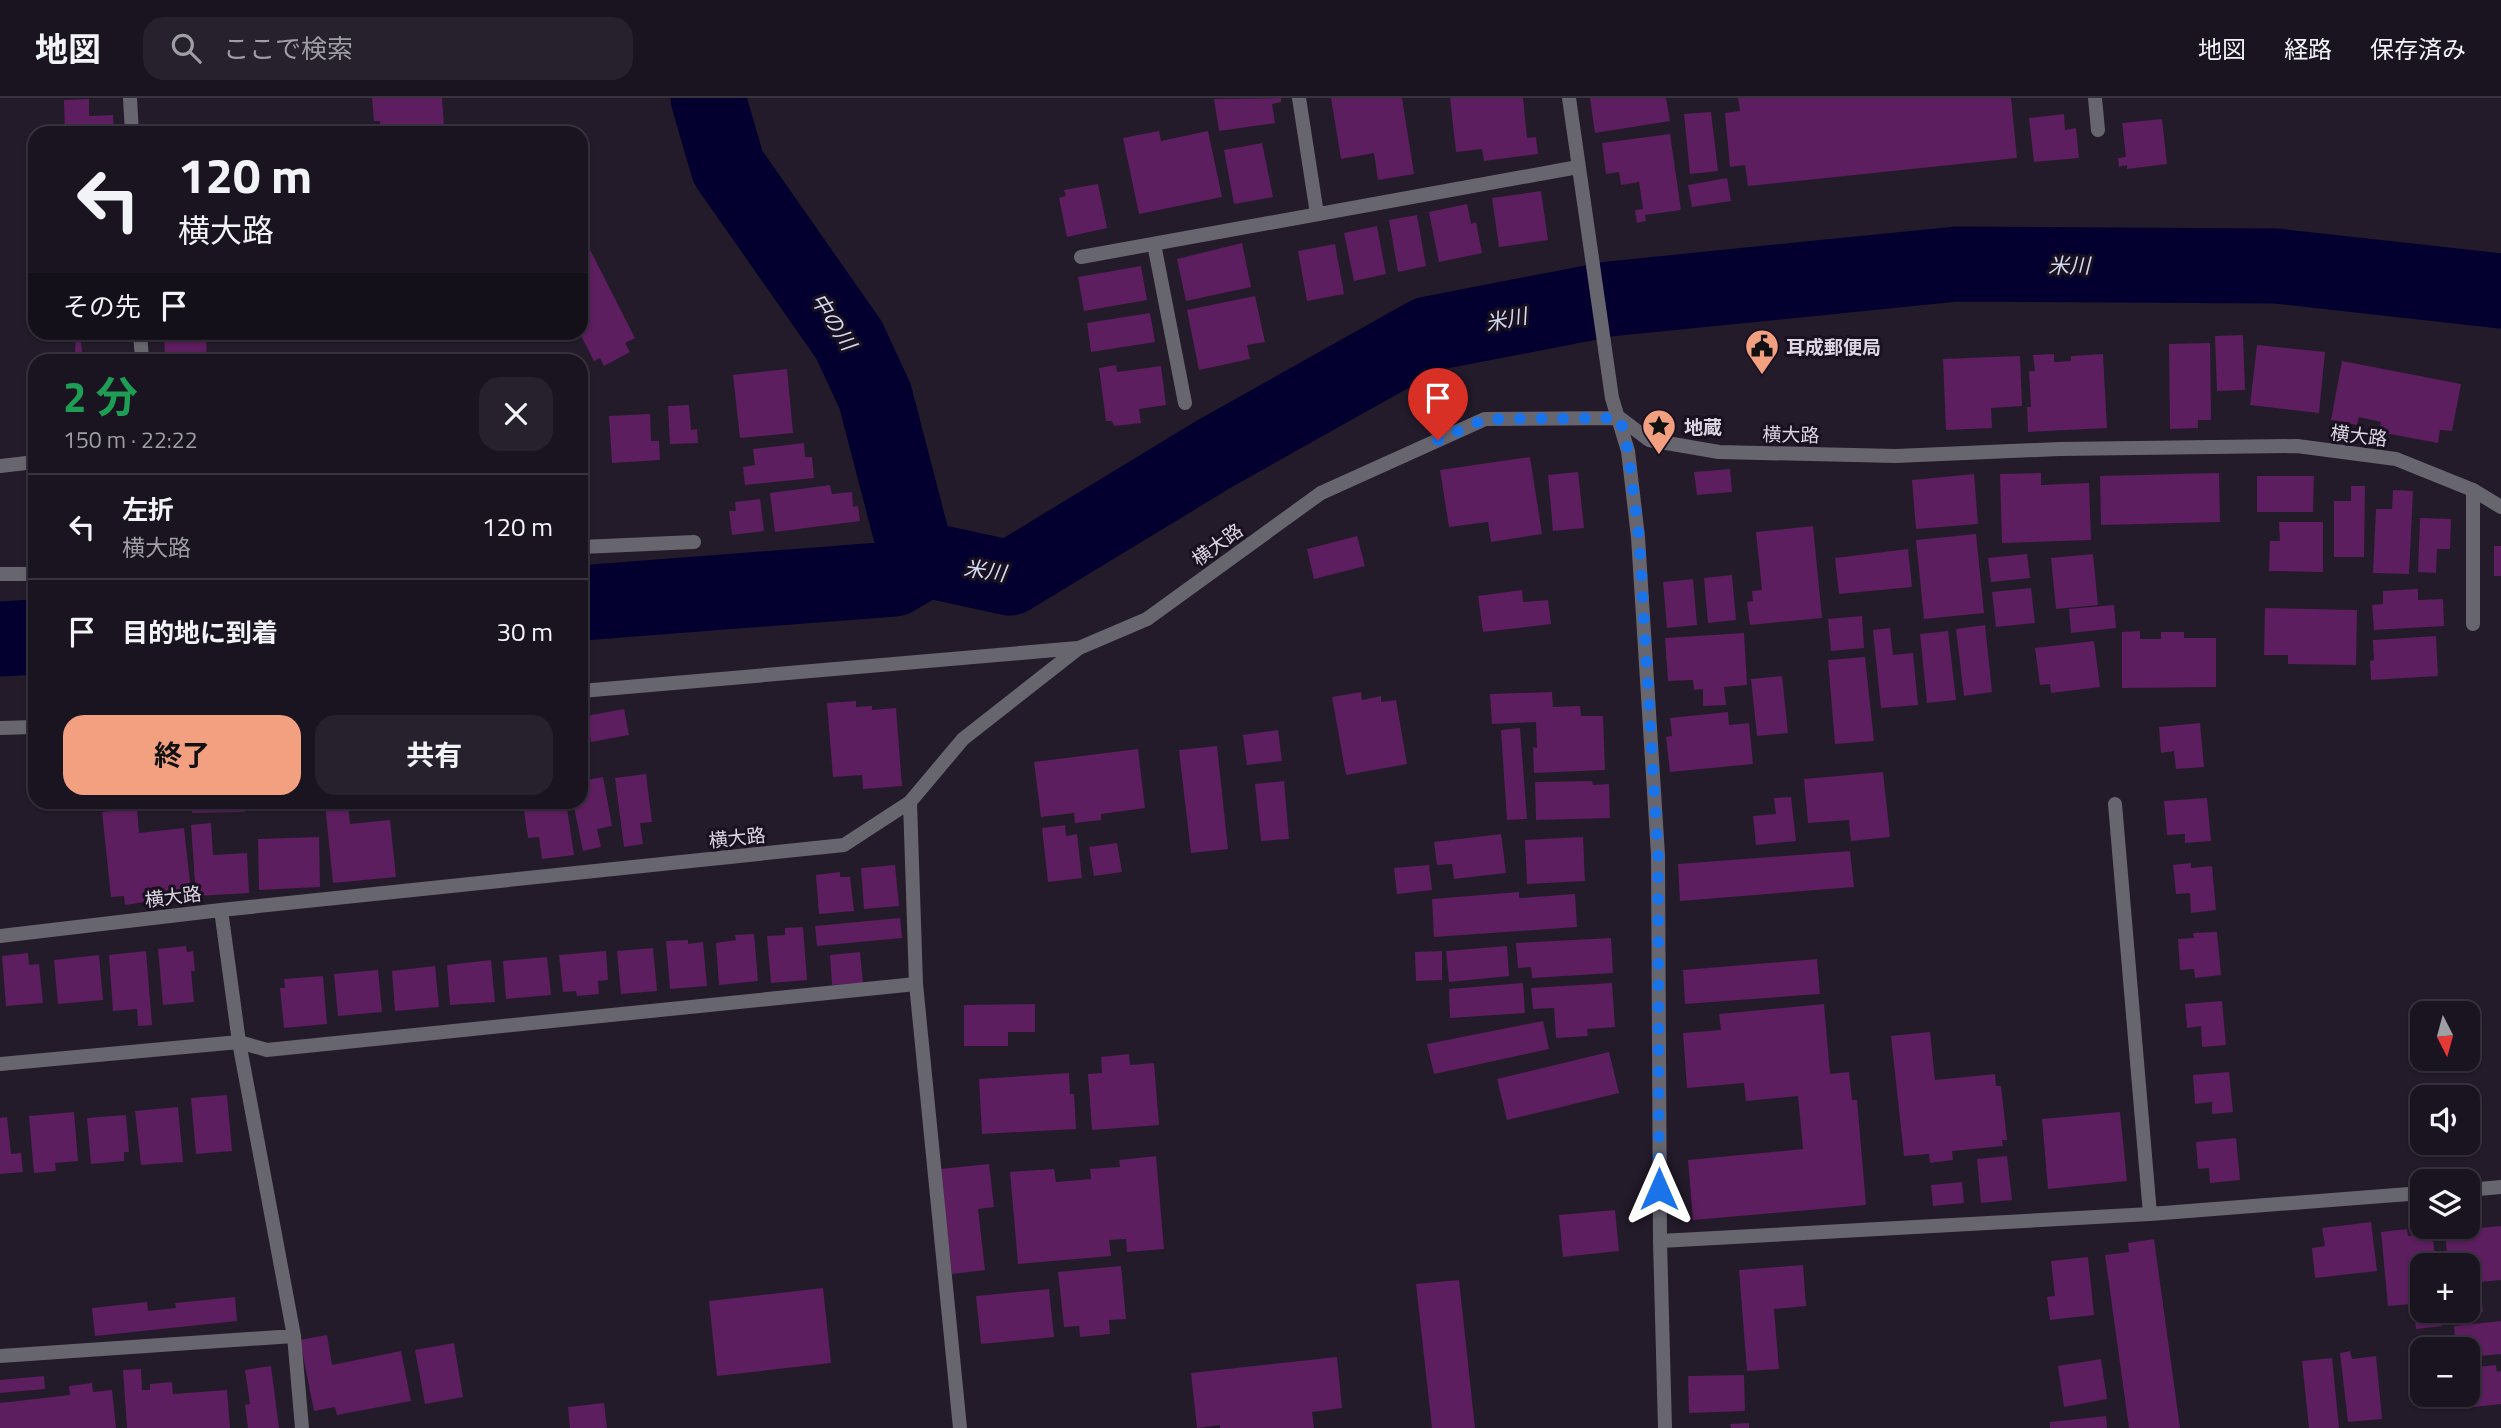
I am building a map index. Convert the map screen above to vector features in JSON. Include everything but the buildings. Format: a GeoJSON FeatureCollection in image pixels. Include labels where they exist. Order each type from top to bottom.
{"type":"FeatureCollection","features":[{"type":"Feature","properties":{"kind":"street"},"geometry":{"type":"LineString","coordinates":[[130,98],[132,126]]}},
{"type":"Feature","properties":{"kind":"street"},"geometry":{"type":"LineString","coordinates":[[1300,98],[1317,214]]}},
{"type":"Feature","properties":{"kind":"street"},"geometry":{"type":"LineString","coordinates":[[1569,98],[1612,398],[1628,451],[1639,537],[1658,855],[1660,1241],[1665,1428]]}},
{"type":"Feature","properties":{"kind":"street"},"geometry":{"type":"LineString","coordinates":[[2095,98],[2098,130]]}},
{"type":"Feature","properties":{"kind":"street"},"geometry":{"type":"LineString","coordinates":[[1081,257],[1578,167]]}},
{"type":"Feature","properties":{"kind":"street"},"geometry":{"type":"LineString","coordinates":[[1154,244],[1185,403]]}},
{"type":"Feature","properties":{"kind":"street","name":"横大路"},"geometry":{"type":"LineString","coordinates":[[0,936],[844,845],[910,802],[963,739],[1079,648],[1147,619],[1321,493],[1485,419],[1620,418],[1649,440],[1719,452],[1896,456],[2086,449],[2297,446],[2396,459],[2473,490],[2501,507]]}},
{"type":"Feature","properties":{"kind":"street"},"geometry":{"type":"LineString","coordinates":[[0,466],[28,463]]}},
{"type":"Feature","properties":{"kind":"street"},"geometry":{"type":"LineString","coordinates":[[2473,490],[2473,624]]}},
{"type":"Feature","properties":{"kind":"street"},"geometry":{"type":"LineString","coordinates":[[588,547],[694,542]]}},
{"type":"Feature","properties":{"kind":"street"},"geometry":{"type":"LineString","coordinates":[[0,574],[28,574]]}},
{"type":"Feature","properties":{"kind":"street"},"geometry":{"type":"LineString","coordinates":[[588,690],[1079,648]]}},
{"type":"Feature","properties":{"kind":"street"},"geometry":{"type":"LineString","coordinates":[[0,728],[28,727]]}},
{"type":"Feature","properties":{"kind":"street"},"geometry":{"type":"LineString","coordinates":[[910,802],[916,984],[960,1428]]}},
{"type":"Feature","properties":{"kind":"street"},"geometry":{"type":"LineString","coordinates":[[2115,804],[2150,1214]]}},
{"type":"Feature","properties":{"kind":"street"},"geometry":{"type":"LineString","coordinates":[[222,910],[239,1042],[294,1336],[302,1428]]}},
{"type":"Feature","properties":{"kind":"street"},"geometry":{"type":"LineString","coordinates":[[0,1064],[239,1042],[267,1050],[916,984]]}},
{"type":"Feature","properties":{"kind":"street"},"geometry":{"type":"LineString","coordinates":[[2480,1189],[2501,1188]]}},
{"type":"Feature","properties":{"kind":"street"},"geometry":{"type":"LineString","coordinates":[[1660,1241],[2150,1214],[2410,1194]]}},
{"type":"Feature","properties":{"kind":"street"},"geometry":{"type":"LineString","coordinates":[[0,1356],[294,1336]]}},
{"type":"Feature","properties":{"kind":"waterway","name":"中の川"},"geometry":{"type":"LineString","coordinates":[[708,98],[728,167],[849,340],[875,396],[913,542],[927,560]]}},
{"type":"Feature","properties":{"kind":"waterway","name":"米川"},"geometry":{"type":"LineString","coordinates":[[588,602],[894,579],[927,560],[1010,578],[1214,454],[1428,334],[1609,299],[1957,264],[2276,266],[2501,291]]}},
{"type":"Feature","properties":{"kind":"waterway","name":"米川"},"geometry":{"type":"LineString","coordinates":[[0,639],[28,637]]}},
{"type":"Feature","properties":{"kind":"place","name":"耳成郵便局"},"geometry":{"type":"Point","coordinates":[1762,376]}},
{"type":"Feature","properties":{"kind":"place","name":"地蔵"},"geometry":{"type":"Point","coordinates":[1659,456]}},
{"type":"Feature","properties":{"kind":"route"},"geometry":{"type":"LineString","coordinates":[[1438,440],[1485,419],[1620,418],[1628,451],[1639,537],[1658,855],[1659,1189]]}}]}
